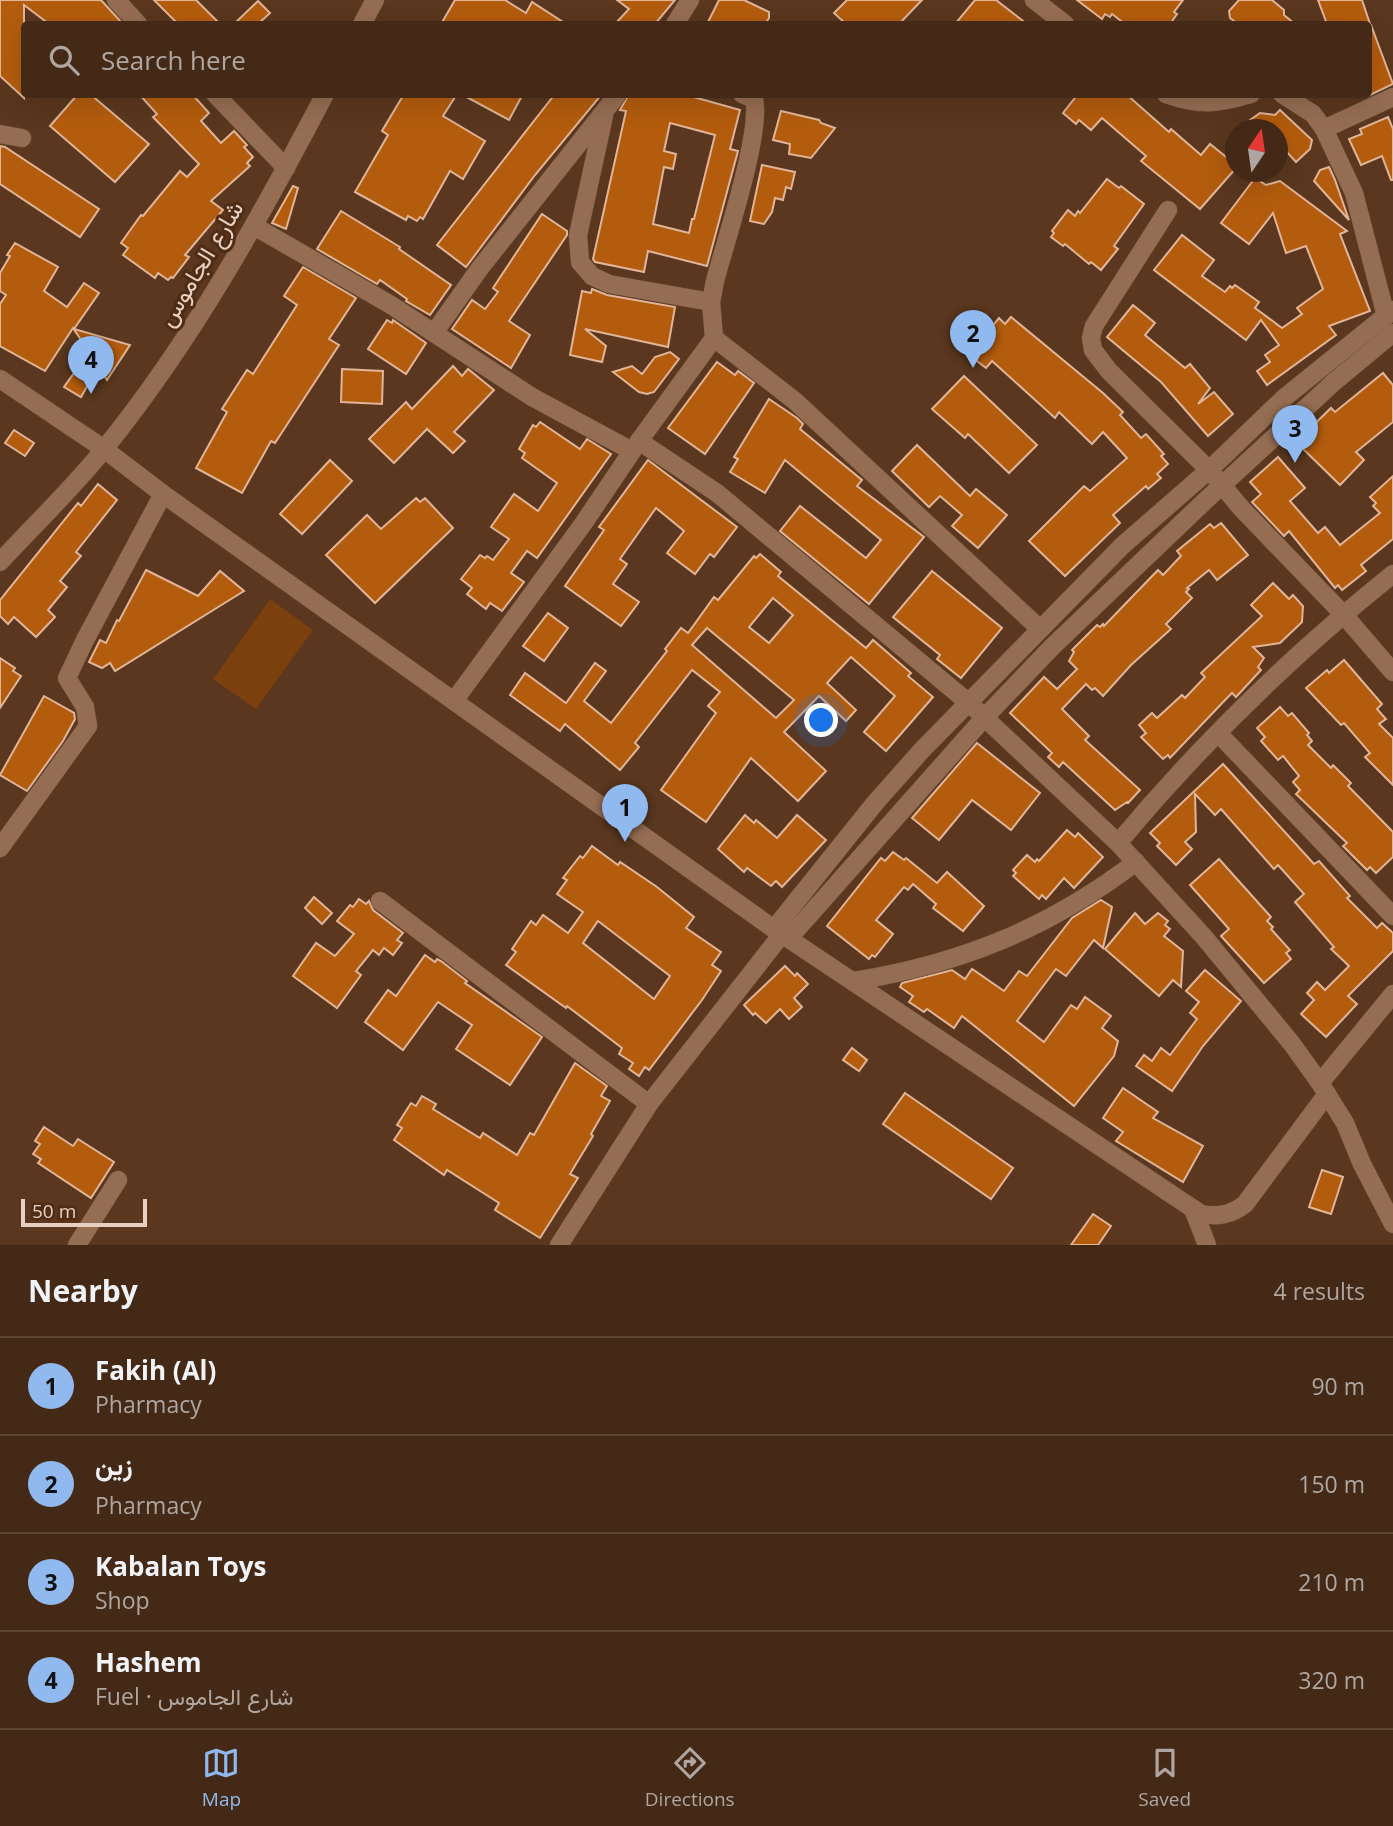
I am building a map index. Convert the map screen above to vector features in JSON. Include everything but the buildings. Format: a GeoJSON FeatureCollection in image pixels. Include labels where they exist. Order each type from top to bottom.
{"type":"FeatureCollection","features":[{"type":"Feature","properties":{"kind":"street"},"geometry":{"type":"LineString","coordinates":[[116,0],[135,21]]}},
{"type":"Feature","properties":{"kind":"street"},"geometry":{"type":"LineString","coordinates":[[364,21],[374,0]]}},
{"type":"Feature","properties":{"kind":"street"},"geometry":{"type":"LineString","coordinates":[[677,21],[690,0]]}},
{"type":"Feature","properties":{"kind":"street"},"geometry":{"type":"LineString","coordinates":[[1034,0],[1061,21]]}},
{"type":"Feature","properties":{"kind":"street"},"geometry":{"type":"LineString","coordinates":[[1324,129],[1393,97]]}},
{"type":"Feature","properties":{"kind":"street"},"geometry":{"type":"LineString","coordinates":[[219,98],[286,168]]}},
{"type":"Feature","properties":{"kind":"street","name":"شارع الجاموس"},"geometry":{"type":"LineString","coordinates":[[0,562],[104,449],[179,349],[254,226],[323,98]]}},
{"type":"Feature","properties":{"kind":"street"},"geometry":{"type":"LineString","coordinates":[[434,333],[480,268],[615,98]]}},
{"type":"Feature","properties":{"kind":"street"},"geometry":{"type":"LineString","coordinates":[[454,701],[714,338],[711,302],[757,111],[752,98]]}},
{"type":"Feature","properties":{"kind":"street"},"geometry":{"type":"LineString","coordinates":[[1177,98],[1207,104],[1233,98]]}},
{"type":"Feature","properties":{"kind":"street"},"geometry":{"type":"LineString","coordinates":[[559,1245],[649,1104],[782,934],[875,803],[1123,545],[1209,470],[1284,398],[1389,313],[1354,193],[1324,129],[1313,114],[1288,98]]}},
{"type":"Feature","properties":{"kind":"street"},"geometry":{"type":"LineString","coordinates":[[606,109],[578,235],[580,262],[592,276],[608,284],[711,302]]}},
{"type":"Feature","properties":{"kind":"street"},"geometry":{"type":"LineString","coordinates":[[0,134],[22,138]]}},
{"type":"Feature","properties":{"kind":"street"},"geometry":{"type":"LineString","coordinates":[[1168,210],[1094,326],[1091,342],[1093,350],[1109,371],[1209,470],[1393,671]]}},
{"type":"Feature","properties":{"kind":"street"},"geometry":{"type":"LineString","coordinates":[[254,226],[434,333],[532,397],[635,446],[717,493],[985,717],[1136,862],[1204,937],[1292,1044],[1345,1123],[1362,1164],[1393,1224]]}},
{"type":"Feature","properties":{"kind":"street"},"geometry":{"type":"LineString","coordinates":[[782,934],[1052,648],[1222,484],[1334,382],[1393,334]]}},
{"type":"Feature","properties":{"kind":"street"},"geometry":{"type":"LineString","coordinates":[[714,338],[795,401],[1040,629]]}},
{"type":"Feature","properties":{"kind":"street"},"geometry":{"type":"LineString","coordinates":[[0,379],[104,449],[163,494],[782,934],[1201,1214],[1220,1216],[1245,1205],[1323,1089],[1393,994]]}},
{"type":"Feature","properties":{"kind":"street"},"geometry":{"type":"LineString","coordinates":[[0,848],[88,726],[85,707],[67,678],[163,494]]}},
{"type":"Feature","properties":{"kind":"street"},"geometry":{"type":"LineString","coordinates":[[1118,843],[1172,780],[1286,666],[1343,614],[1393,574]]}},
{"type":"Feature","properties":{"kind":"street"},"geometry":{"type":"LineString","coordinates":[[1219,734],[1393,916]]}},
{"type":"Feature","properties":{"kind":"street"},"geometry":{"type":"LineString","coordinates":[[854,981],[922,968],[998,943],[1080,902],[1136,862]]}},
{"type":"Feature","properties":{"kind":"street"},"geometry":{"type":"LineString","coordinates":[[380,901],[649,1104]]}},
{"type":"Feature","properties":{"kind":"street"},"geometry":{"type":"LineString","coordinates":[[77,1245],[118,1180]]}},
{"type":"Feature","properties":{"kind":"street"},"geometry":{"type":"LineString","coordinates":[[1193,1209],[1207,1245]]}},
{"type":"Feature","properties":{"kind":"shaded area"},"geometry":{"type":"Polygon","coordinates":[[[270,599],[313,630],[256,709],[213,679],[270,599]]]}},
{"type":"Feature","properties":{"kind":"place","name":"زين"},"geometry":{"type":"Point","coordinates":[973,368]}},
{"type":"Feature","properties":{"kind":"place","name":"Hashem"},"geometry":{"type":"Point","coordinates":[91,394]}},
{"type":"Feature","properties":{"kind":"place","name":"Kabalan Toys"},"geometry":{"type":"Point","coordinates":[1295,463]}},
{"type":"Feature","properties":{"kind":"place","name":"Fakih (Al)"},"geometry":{"type":"Point","coordinates":[625,842]}}]}
